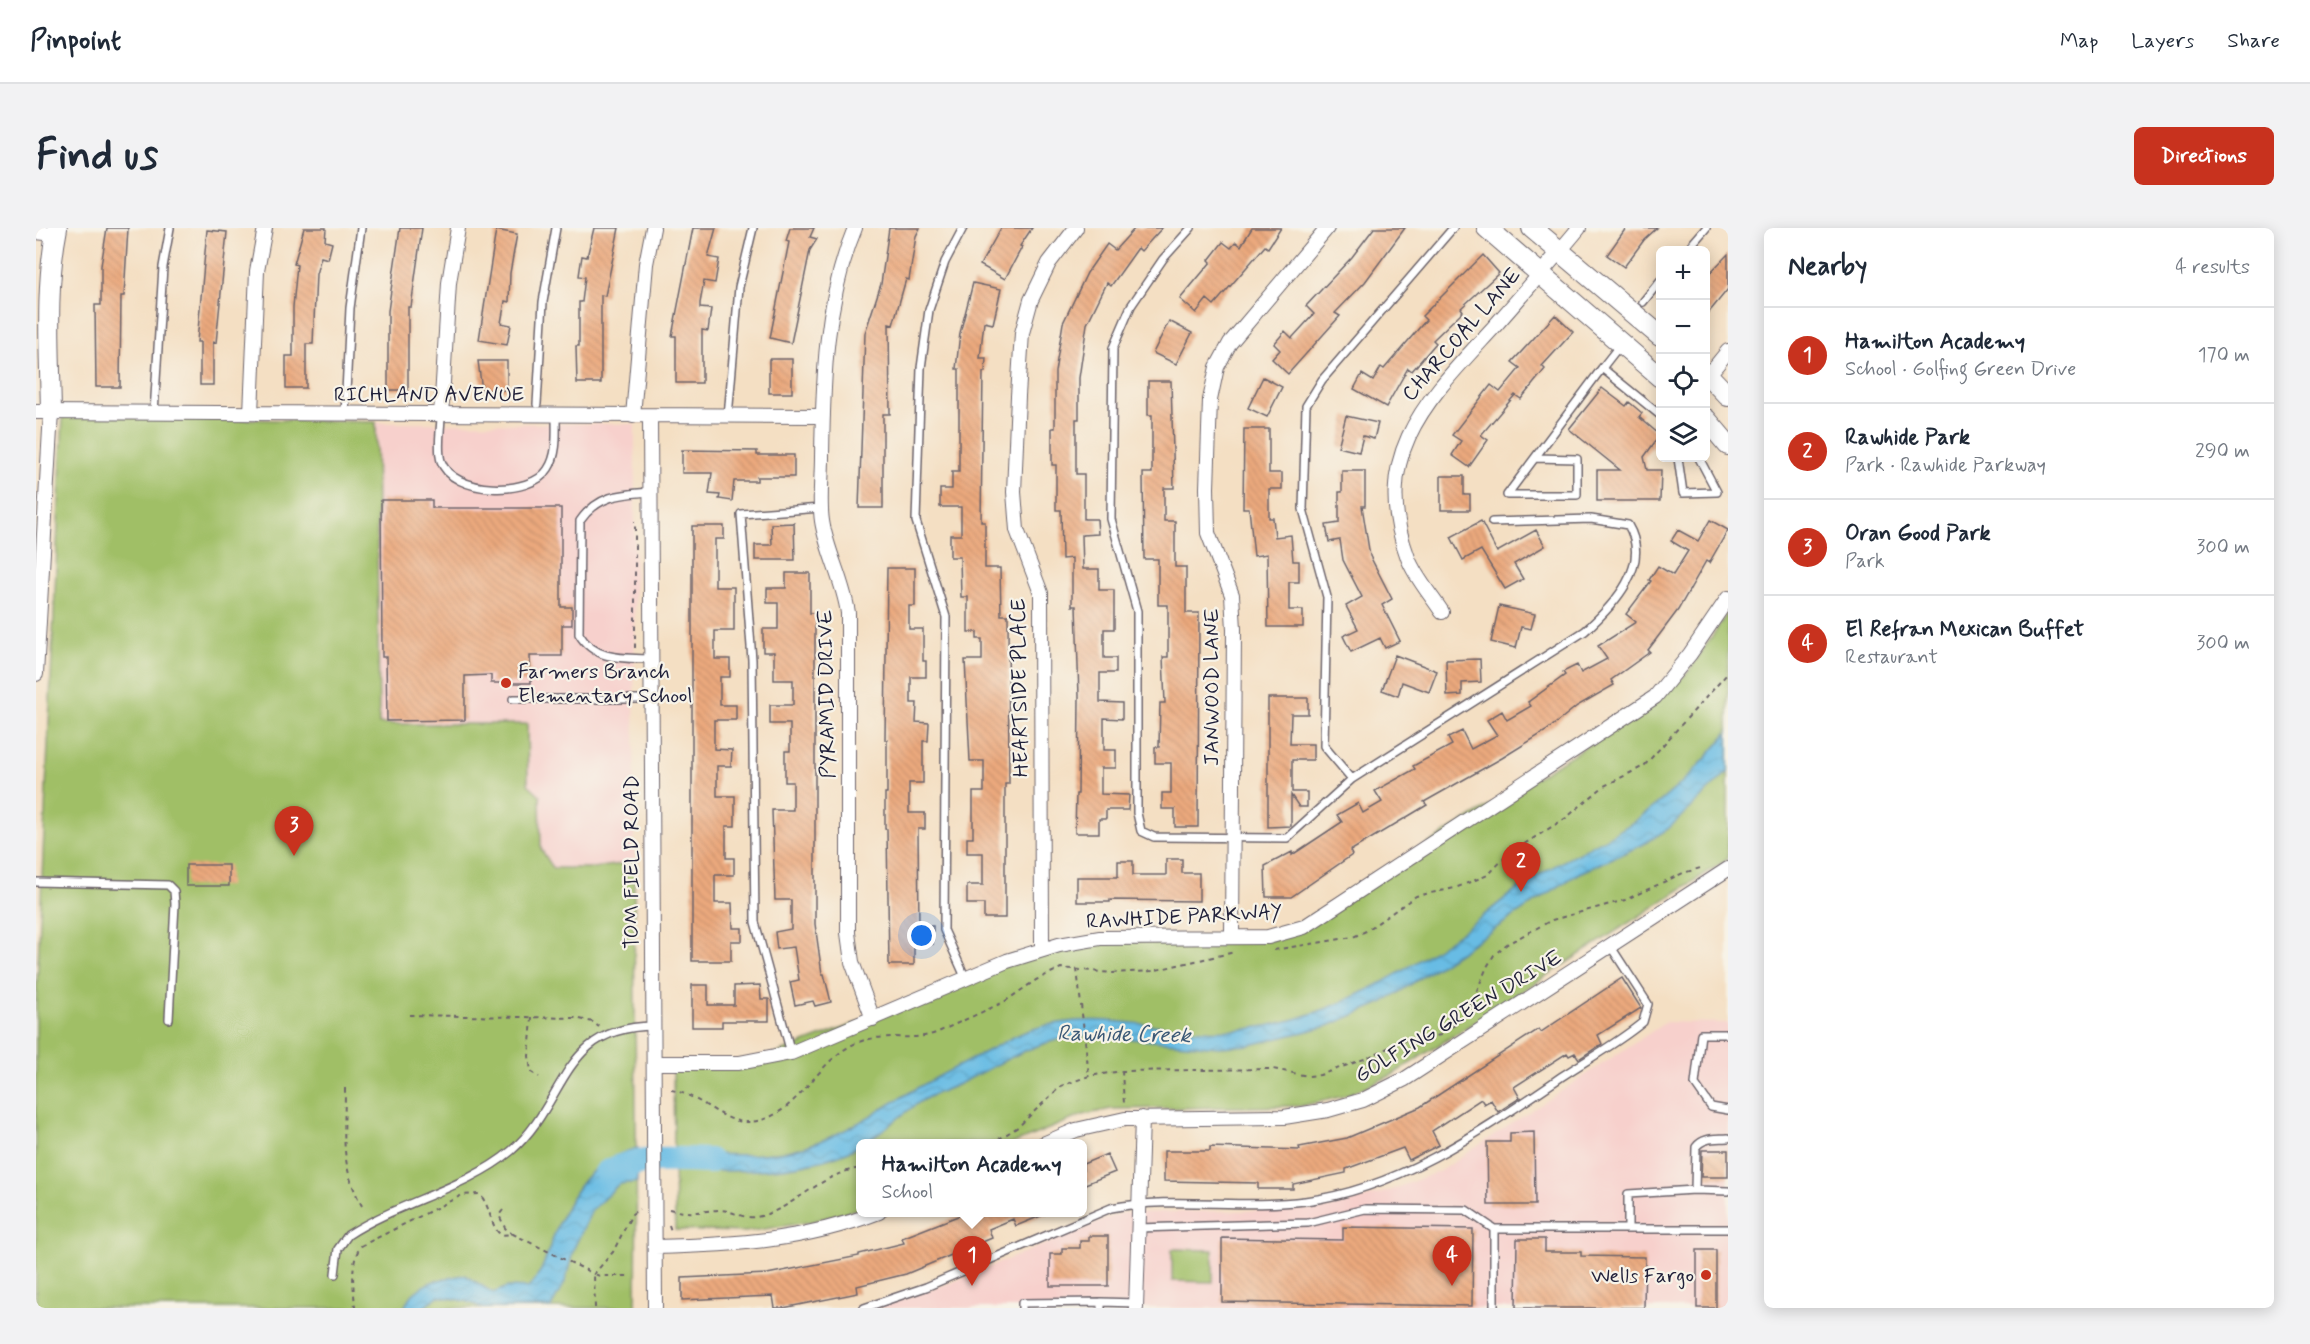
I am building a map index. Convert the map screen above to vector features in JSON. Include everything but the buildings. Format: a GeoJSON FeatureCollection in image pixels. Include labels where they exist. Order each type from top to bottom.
{"type":"FeatureCollection","features":[{"type":"Feature","properties":{"kind":"main road"},"geometry":{"type":"LineString","coordinates":[[1487,228],[1656,373]]}},
{"type":"Feature","properties":{"kind":"main road"},"geometry":{"type":"LineString","coordinates":[[1532,228],[1656,333]]}},
{"type":"Feature","properties":{"kind":"main road"},"geometry":{"type":"LineString","coordinates":[[43,412],[46,322],[51,267],[49,231]]}},
{"type":"Feature","properties":{"kind":"main road"},"geometry":{"type":"LineString","coordinates":[[1710,379],[1728,396]]}},
{"type":"Feature","properties":{"kind":"main road"},"geometry":{"type":"LineString","coordinates":[[1710,424],[1728,445]]}},
{"type":"Feature","properties":{"kind":"street"},"geometry":{"type":"LineString","coordinates":[[251,413],[257,271],[265,228]]}},
{"type":"Feature","properties":{"kind":"street"},"geometry":{"type":"LineString","coordinates":[[441,415],[449,283],[458,228]]}},
{"type":"Feature","properties":{"kind":"street"},"geometry":{"type":"LineString","coordinates":[[633,416],[645,275],[653,228]]}},
{"type":"Feature","properties":{"kind":"street","name":"PYRAMID DRIVE"},"geometry":{"type":"LineString","coordinates":[[855,228],[835,294],[828,334],[823,416],[822,507],[826,539],[844,586],[848,613],[848,933],[852,962],[873,1019]]}},
{"type":"Feature","properties":{"kind":"street","name":"HEARTSIDE PLACE"},"geometry":{"type":"LineString","coordinates":[[1042,949],[1041,593],[1017,530],[1014,492],[1018,396],[1022,333],[1031,300],[1049,263],[1076,228]]}},
{"type":"Feature","properties":{"kind":"street","name":"JANWOOD LANE"},"geometry":{"type":"LineString","coordinates":[[1232,937],[1234,629],[1232,595],[1208,533],[1210,400],[1217,367],[1230,343],[1327,228]]}},
{"type":"Feature","properties":{"kind":"street","name":"CHARCOAL LANE"},"geometry":{"type":"LineString","coordinates":[[1442,612],[1409,560],[1399,528],[1396,481],[1403,446],[1413,424],[1434,393],[1579,228]]}},
{"type":"Feature","properties":{"kind":"street"},"geometry":{"type":"LineString","coordinates":[[1710,371],[1728,351]]}},
{"type":"Feature","properties":{"kind":"street","name":"RICHLAND AVENUE"},"geometry":{"type":"LineString","coordinates":[[43,412],[823,416]]}},
{"type":"Feature","properties":{"kind":"street"},"geometry":{"type":"LineString","coordinates":[[36,674],[43,412]]}},
{"type":"Feature","properties":{"kind":"street","name":"TOM FIELD ROAD"},"geometry":{"type":"LineString","coordinates":[[650,416],[644,492],[652,699],[655,1308]]}},
{"type":"Feature","properties":{"kind":"street","name":"RAWHIDE PARKWAY"},"geometry":{"type":"LineString","coordinates":[[654,1063],[739,1063],[791,1053],[1042,949],[1100,938],[1268,937],[1304,927],[1628,717],[1655,697],[1674,675],[1728,598]]}},
{"type":"Feature","properties":{"kind":"street","name":"GOLFING GREEN DRIVE"},"geometry":{"type":"LineString","coordinates":[[1053,1139],[1076,1130],[1125,1119],[1284,1117],[1363,1100],[1405,1079],[1728,869]]}},
{"type":"Feature","properties":{"kind":"street"},"geometry":{"type":"LineString","coordinates":[[1136,1306],[1142,1118]]}},
{"type":"Feature","properties":{"kind":"street"},"geometry":{"type":"LineString","coordinates":[[655,1247],[771,1241],[849,1224],[866,1217]]}},
{"type":"Feature","properties":{"kind":"lane"},"geometry":{"type":"LineString","coordinates":[[154,412],[163,267],[170,228]]}},
{"type":"Feature","properties":{"kind":"lane"},"geometry":{"type":"LineString","coordinates":[[345,414],[350,308],[361,228]]}},
{"type":"Feature","properties":{"kind":"lane"},"geometry":{"type":"LineString","coordinates":[[537,404],[543,302],[556,228]]}},
{"type":"Feature","properties":{"kind":"lane"},"geometry":{"type":"LineString","coordinates":[[728,417],[739,287],[753,228]]}},
{"type":"Feature","properties":{"kind":"lane"},"geometry":{"type":"LineString","coordinates":[[963,228],[945,262],[929,310],[921,368],[916,521],[946,617],[944,930],[966,980]]}},
{"type":"Feature","properties":{"kind":"lane"},"geometry":{"type":"LineString","coordinates":[[1191,228],[1163,258],[1131,306],[1113,348],[1111,519],[1137,611],[1137,813],[1141,831],[1154,837],[1287,838],[1352,779],[1585,631],[1608,610],[1632,576],[1635,537],[1628,525],[1592,519],[1492,522]]}},
{"type":"Feature","properties":{"kind":"lane"},"geometry":{"type":"LineString","coordinates":[[1352,779],[1323,746],[1328,616],[1327,597],[1303,509],[1306,406],[1335,364],[1453,228]]}},
{"type":"Feature","properties":{"kind":"lane"},"geometry":{"type":"LineString","coordinates":[[1690,246],[1706,228]]}},
{"type":"Feature","properties":{"kind":"lane"},"geometry":{"type":"LineString","coordinates":[[1643,302],[1656,286]]}},
{"type":"Feature","properties":{"kind":"lane"},"geometry":{"type":"LineString","coordinates":[[1535,458],[1577,459],[1577,495],[1508,495],[1535,458],[1602,368],[1622,343]]}},
{"type":"Feature","properties":{"kind":"lane"},"geometry":{"type":"LineString","coordinates":[[1602,368],[1656,412]]}},
{"type":"Feature","properties":{"kind":"lane"},"geometry":{"type":"LineString","coordinates":[[441,415],[441,460],[448,473],[459,482],[476,487],[520,487],[537,481],[548,470],[554,456],[556,416]]}},
{"type":"Feature","properties":{"kind":"lane"},"geometry":{"type":"LineString","coordinates":[[1679,462],[1683,493],[1718,492],[1701,462]]}},
{"type":"Feature","properties":{"kind":"lane"},"geometry":{"type":"LineString","coordinates":[[644,492],[617,494],[602,499],[589,508],[580,521],[579,634],[586,645],[598,655],[651,659]]}},
{"type":"Feature","properties":{"kind":"lane"},"geometry":{"type":"LineString","coordinates":[[791,1053],[755,922],[752,660],[741,514],[822,507]]}},
{"type":"Feature","properties":{"kind":"lane"},"geometry":{"type":"LineString","coordinates":[[513,699],[652,699]]}},
{"type":"Feature","properties":{"kind":"lane"},"geometry":{"type":"LineString","coordinates":[[36,882],[168,885],[174,891],[169,1018]]}},
{"type":"Feature","properties":{"kind":"lane"},"geometry":{"type":"LineString","coordinates":[[864,1308],[926,1287],[1111,1208],[1139,1203],[1248,1204],[1305,1201],[1356,1191],[1414,1167],[1535,1095],[1643,1022],[1648,1004],[1611,946]]}},
{"type":"Feature","properties":{"kind":"lane"},"geometry":{"type":"LineString","coordinates":[[335,1274],[338,1249],[348,1234],[485,1168],[510,1151],[526,1135],[579,1056],[607,1033],[628,1026],[653,1026]]}},
{"type":"Feature","properties":{"kind":"lane"},"geometry":{"type":"LineString","coordinates":[[1728,1034],[1701,1034],[1695,1084],[1711,1107],[1728,1110]]}},
{"type":"Feature","properties":{"kind":"lane"},"geometry":{"type":"LineString","coordinates":[[1695,1190],[1696,1147],[1700,1141],[1728,1138]]}},
{"type":"Feature","properties":{"kind":"lane"},"geometry":{"type":"LineString","coordinates":[[1628,1229],[1628,1194],[1695,1190],[1728,1191]]}},
{"type":"Feature","properties":{"kind":"lane"},"geometry":{"type":"LineString","coordinates":[[1138,1228],[1308,1223],[1365,1209],[1466,1210],[1494,1229],[1728,1229]]}},
{"type":"Feature","properties":{"kind":"lane"},"geometry":{"type":"LineString","coordinates":[[1494,1229],[1494,1308]]}},
{"type":"Feature","properties":{"kind":"lane"},"geometry":{"type":"LineString","coordinates":[[1022,1308],[1022,1303],[1136,1306]]}},
{"type":"Feature","properties":{"kind":"path"},"geometry":{"type":"LineString","coordinates":[[635,658],[644,492]]}},
{"type":"Feature","properties":{"kind":"path"},"geometry":{"type":"LineString","coordinates":[[998,1139],[1018,1127],[1061,1086],[1089,1076],[1122,1071],[1273,1069],[1308,1076],[1367,1059],[1402,1041],[1442,1035],[1466,1016],[1487,966],[1494,955],[1507,944],[1552,920],[1625,900],[1683,873],[1712,865]]}},
{"type":"Feature","properties":{"kind":"path"},"geometry":{"type":"LineString","coordinates":[[1077,969],[1089,1076]]}},
{"type":"Feature","properties":{"kind":"path"},"geometry":{"type":"LineString","coordinates":[[410,1015],[575,1018],[593,1022],[607,1033]]}},
{"type":"Feature","properties":{"kind":"path"},"geometry":{"type":"LineString","coordinates":[[532,1018],[529,1056],[531,1072],[539,1077]]}},
{"type":"Feature","properties":{"kind":"path"},"geometry":{"type":"LineString","coordinates":[[1122,1071],[1125,1119]]}},
{"type":"Feature","properties":{"kind":"path"},"geometry":{"type":"LineString","coordinates":[[345,1088],[345,1166],[351,1186],[362,1206]]}},
{"type":"Feature","properties":{"kind":"path"},"geometry":{"type":"LineString","coordinates":[[669,1209],[696,1214],[721,1210],[753,1218],[796,1198],[822,1181],[856,1170]]}},
{"type":"Feature","properties":{"kind":"path"},"geometry":{"type":"LineString","coordinates":[[355,1308],[355,1254],[361,1246],[462,1195],[479,1194],[484,1199],[496,1231],[505,1236],[513,1234]]}},
{"type":"Feature","properties":{"kind":"path"},"geometry":{"type":"LineString","coordinates":[[595,1308],[594,1274],[613,1252],[632,1214],[639,1209]]}},
{"type":"Feature","properties":{"kind":"path"},"geometry":{"type":"LineString","coordinates":[[502,1210],[499,1215],[505,1228],[534,1245],[600,1276],[629,1276]]}},
{"type":"Feature","properties":{"kind":"shaded area","name":"Farmers Branch Elementary School"},"geometry":{"type":"Polygon","coordinates":[[[376,423],[635,424],[634,862],[594,868],[553,868],[541,849],[540,795],[379,724],[376,423]]]}},
{"type":"Feature","properties":{"kind":"shaded area"},"geometry":{"type":"Polygon","coordinates":[[[1666,1022],[1728,1023],[1728,1308],[877,1308],[955,1281],[1121,1213],[1327,1209],[1388,1191],[1440,1171],[1666,1022]]]}},
{"type":"Feature","properties":{"kind":"green space"},"geometry":{"type":"Polygon","coordinates":[[[63,415],[376,422],[379,724],[527,724],[528,784],[540,795],[541,849],[553,868],[594,868],[634,862],[636,1308],[36,1308],[36,1008],[63,415]]]}},
{"type":"Feature","properties":{"kind":"green space"},"geometry":{"type":"Polygon","coordinates":[[[1728,612],[1728,859],[1392,1075],[1344,1096],[1301,1106],[1111,1109],[1083,1115],[1024,1139],[856,1139],[856,1209],[810,1222],[745,1232],[675,1230],[673,1068],[747,1065],[1041,952],[1100,942],[1274,939],[1656,703],[1689,671],[1728,612]]]}},
{"type":"Feature","properties":{"kind":"green space"},"geometry":{"type":"Polygon","coordinates":[[[1172,1249],[1213,1250],[1213,1282],[1172,1281],[1172,1249]]]}},
{"type":"Feature","properties":{"kind":"water","name":"Rawhide Creek"},"geometry":{"type":"Polygon","coordinates":[[[1728,732],[1728,772],[1668,829],[1642,845],[1579,873],[1384,1002],[1328,1026],[1250,1045],[1219,1047],[1090,1035],[1072,1037],[1024,1051],[926,1098],[870,1139],[856,1139],[856,1147],[839,1155],[817,1162],[769,1169],[675,1170],[674,1150],[748,1155],[778,1153],[825,1140],[1013,1037],[1057,1023],[1111,1021],[1220,1031],[1279,1023],[1341,1003],[1426,956],[1526,883],[1639,818],[1687,778],[1728,732]]]}},
{"type":"Feature","properties":{"kind":"water"},"geometry":{"type":"Polygon","coordinates":[[[638,1148],[637,1182],[619,1184],[592,1210],[574,1248],[565,1282],[551,1307],[484,1308],[466,1301],[438,1296],[423,1308],[404,1308],[421,1287],[455,1276],[465,1275],[493,1293],[508,1287],[528,1288],[542,1268],[556,1230],[578,1188],[587,1177],[608,1160],[638,1148]]]}},
{"type":"Feature","properties":{"kind":"waterway","name":"Rawhide Creek"},"geometry":{"type":"LineString","coordinates":[[607,1173],[632,1163],[645,1161],[709,1161]]}},
{"type":"Feature","properties":{"kind":"place","name":"Farmers Branch Elementary School"},"geometry":{"type":"Point","coordinates":[506,683]}},
{"type":"Feature","properties":{"kind":"place","name":"Oran Good Park"},"geometry":{"type":"Point","coordinates":[294,856]}},
{"type":"Feature","properties":{"kind":"place","name":"Rawhide Park"},"geometry":{"type":"Point","coordinates":[1521,892]}},
{"type":"Feature","properties":{"kind":"place","name":"Wells Fargo"},"geometry":{"type":"Point","coordinates":[1706,1275]}},
{"type":"Feature","properties":{"kind":"place","name":"Hamilton Academy"},"geometry":{"type":"Point","coordinates":[972,1286]}},
{"type":"Feature","properties":{"kind":"place","name":"El Refran Mexican Buffet"},"geometry":{"type":"Point","coordinates":[1452,1286]}}]}
